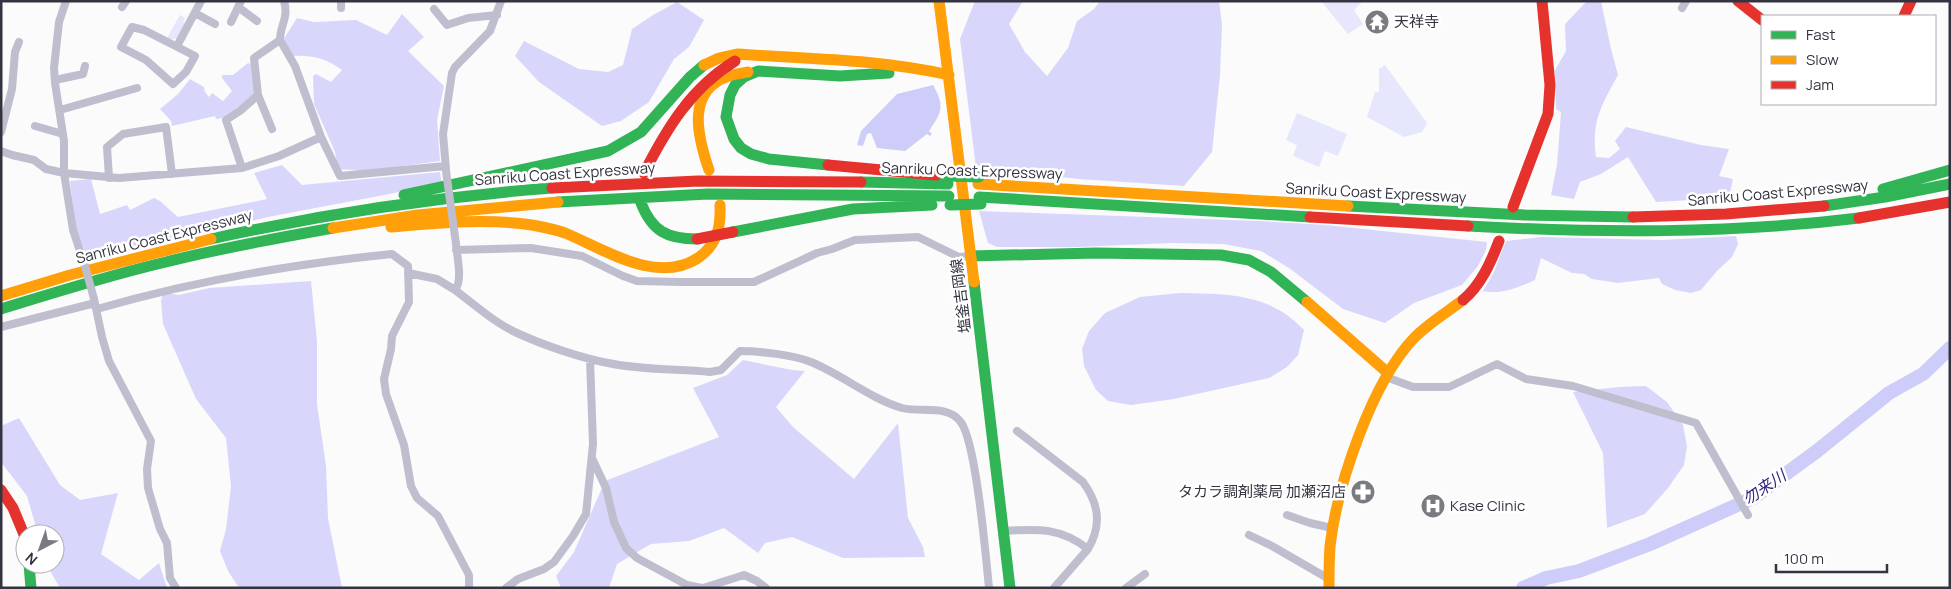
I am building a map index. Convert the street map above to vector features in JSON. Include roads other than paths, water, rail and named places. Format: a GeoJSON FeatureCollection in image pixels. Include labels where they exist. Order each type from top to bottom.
{"type":"FeatureCollection","features":[{"type":"Feature","properties":{"kind":"main road","name":"塩釜吉岡線"},"geometry":{"type":"LineString","coordinates":[[939,1],[1010,588]]}},
{"type":"Feature","properties":{"kind":"main road"},"geometry":{"type":"LineString","coordinates":[[1513,207],[1548,114],[1551,98],[1552,83],[1542,18],[1542,1]]}},
{"type":"Feature","properties":{"kind":"main road"},"geometry":{"type":"LineString","coordinates":[[1738,1],[1761,19]]}},
{"type":"Feature","properties":{"kind":"main road"},"geometry":{"type":"LineString","coordinates":[[1904,15],[1911,1]]}},
{"type":"Feature","properties":{"kind":"main road"},"geometry":{"type":"LineString","coordinates":[[245,232],[367,202],[484,179],[608,151],[641,132],[690,78],[703,66],[719,58],[737,54],[872,62],[919,68],[949,75]]}},
{"type":"Feature","properties":{"kind":"main road"},"geometry":{"type":"LineString","coordinates":[[644,173],[675,120],[708,78],[720,68],[736,60],[757,56]]}},
{"type":"Feature","properties":{"kind":"main road"},"geometry":{"type":"LineString","coordinates":[[709,170],[697,131],[698,112],[701,101],[708,90],[718,81],[735,74],[756,72],[853,76],[871,72],[919,76],[949,75]]}},
{"type":"Feature","properties":{"kind":"main road"},"geometry":{"type":"LineString","coordinates":[[756,72],[739,81],[730,94],[725,110],[730,134],[742,149],[754,156],[769,160],[949,180]]}},
{"type":"Feature","properties":{"kind":"main road"},"geometry":{"type":"LineString","coordinates":[[1790,209],[1878,190],[1950,170]]}},
{"type":"Feature","properties":{"kind":"main road","name":"Sanriku Coast Expressway"},"geometry":{"type":"LineString","coordinates":[[1,296],[165,249],[308,218],[418,201],[607,184],[753,180],[949,180],[1443,212],[1542,216],[1679,217],[1790,209],[1882,198],[1950,184]]}},
{"type":"Feature","properties":{"kind":"main road","name":"Sanriku Coast Expressway"},"geometry":{"type":"LineString","coordinates":[[1,310],[141,269],[252,242],[401,217],[524,204],[666,195],[741,193],[980,200],[1024,205],[1072,202],[1470,227],[1659,232],[1738,229],[1820,222],[1877,215],[1950,202]]}},
{"type":"Feature","properties":{"kind":"main road"},"geometry":{"type":"LineString","coordinates":[[641,203],[648,221],[663,234],[678,238],[696,239],[853,209],[918,205],[950,200]]}},
{"type":"Feature","properties":{"kind":"main road"},"geometry":{"type":"LineString","coordinates":[[252,242],[436,223],[492,222],[524,224],[562,233],[635,263],[653,267],[672,268],[699,259],[708,250],[720,230],[720,205]]}},
{"type":"Feature","properties":{"kind":"main road"},"geometry":{"type":"LineString","coordinates":[[1329,584],[1332,528],[1361,430],[1387,375],[1415,337],[1466,297],[1477,284],[1491,261],[1499,242]]}},
{"type":"Feature","properties":{"kind":"main road"},"geometry":{"type":"LineString","coordinates":[[971,256],[1096,253],[1221,255],[1249,260],[1271,272],[1312,306],[1387,375]]}},
{"type":"Feature","properties":{"kind":"main road"},"geometry":{"type":"LineString","coordinates":[[1,490],[13,508],[20,524]]}},
{"type":"Feature","properties":{"kind":"main road"},"geometry":{"type":"LineString","coordinates":[[30,574],[31,588]]}},
{"type":"Feature","properties":{"kind":"street"},"geometry":{"type":"LineString","coordinates":[[65,1],[59,22],[55,80],[63,134],[64,174],[73,230],[96,304],[102,337],[110,361],[151,441],[148,488],[160,529],[167,542],[170,578],[176,588]]}},
{"type":"Feature","properties":{"kind":"street"},"geometry":{"type":"LineString","coordinates":[[177,46],[201,1]]}},
{"type":"Feature","properties":{"kind":"street"},"geometry":{"type":"LineString","coordinates":[[284,1],[287,14],[280,33],[280,40],[295,66],[321,137],[340,176],[446,169]]}},
{"type":"Feature","properties":{"kind":"street"},"geometry":{"type":"LineString","coordinates":[[455,290],[458,286],[456,247],[446,169],[443,127],[452,73],[490,31],[501,1]]}},
{"type":"Feature","properties":{"kind":"street"},"geometry":{"type":"LineString","coordinates":[[231,22],[239,4],[256,21]]}},
{"type":"Feature","properties":{"kind":"street"},"geometry":{"type":"LineString","coordinates":[[434,9],[448,25],[468,18],[497,15]]}},
{"type":"Feature","properties":{"kind":"street"},"geometry":{"type":"LineString","coordinates":[[195,14],[215,24]]}},
{"type":"Feature","properties":{"kind":"street"},"geometry":{"type":"LineString","coordinates":[[132,26],[177,46],[195,56],[186,72],[173,84],[146,60],[122,47],[132,26]]}},
{"type":"Feature","properties":{"kind":"street"},"geometry":{"type":"LineString","coordinates":[[272,129],[258,95],[254,58],[280,40]]}},
{"type":"Feature","properties":{"kind":"street"},"geometry":{"type":"LineString","coordinates":[[1,132],[12,89],[15,52],[19,42]]}},
{"type":"Feature","properties":{"kind":"street"},"geometry":{"type":"LineString","coordinates":[[55,80],[83,74],[85,66]]}},
{"type":"Feature","properties":{"kind":"street"},"geometry":{"type":"LineString","coordinates":[[60,110],[137,88]]}},
{"type":"Feature","properties":{"kind":"street"},"geometry":{"type":"LineString","coordinates":[[242,168],[226,120],[240,111],[258,95]]}},
{"type":"Feature","properties":{"kind":"street"},"geometry":{"type":"LineString","coordinates":[[35,126],[63,134]]}},
{"type":"Feature","properties":{"kind":"street"},"geometry":{"type":"LineString","coordinates":[[109,178],[107,147],[123,134],[166,127],[172,174]]}},
{"type":"Feature","properties":{"kind":"street"},"geometry":{"type":"LineString","coordinates":[[1,151],[34,160],[46,169],[64,174],[119,178],[242,168],[279,156],[321,137]]}},
{"type":"Feature","properties":{"kind":"street"},"geometry":{"type":"LineString","coordinates":[[456,247],[539,249],[582,256],[637,281],[681,282],[754,282],[817,252],[832,249],[855,240],[918,237],[959,258],[971,256]]}},
{"type":"Feature","properties":{"kind":"street"},"geometry":{"type":"LineString","coordinates":[[1,327],[96,304],[253,272],[392,254],[408,266],[409,302],[392,336],[384,379],[386,394],[404,445],[411,486],[418,498],[438,516],[469,576],[469,588]]}},
{"type":"Feature","properties":{"kind":"street"},"geometry":{"type":"LineString","coordinates":[[408,273],[437,279],[518,334],[607,363],[634,367],[710,372],[721,370],[740,351],[759,351],[810,362],[875,398],[904,408],[948,412],[960,420],[966,430],[970,447],[986,554],[989,588]]}},
{"type":"Feature","properties":{"kind":"street"},"geometry":{"type":"LineString","coordinates":[[506,588],[518,579],[544,569],[554,562],[586,514],[593,444],[590,358]]}},
{"type":"Feature","properties":{"kind":"street"},"geometry":{"type":"LineString","coordinates":[[1387,375],[1413,387],[1449,387],[1497,364],[1526,378],[1573,386],[1696,423],[1748,515]]}},
{"type":"Feature","properties":{"kind":"street"},"geometry":{"type":"LineString","coordinates":[[1017,431],[1083,482],[1095,504],[1096,535],[1088,549],[1054,588]]}},
{"type":"Feature","properties":{"kind":"street"},"geometry":{"type":"LineString","coordinates":[[592,457],[606,488],[614,522],[626,548],[637,558],[687,585],[702,588],[744,575],[766,588]]}},
{"type":"Feature","properties":{"kind":"street"},"geometry":{"type":"LineString","coordinates":[[1287,515],[1332,528]]}},
{"type":"Feature","properties":{"kind":"street"},"geometry":{"type":"LineString","coordinates":[[1003,530],[1057,531],[1076,538],[1088,549]]}},
{"type":"Feature","properties":{"kind":"street"},"geometry":{"type":"LineString","coordinates":[[1249,535],[1272,546],[1329,584]]}},
{"type":"Feature","properties":{"kind":"street"},"geometry":{"type":"LineString","coordinates":[[1126,588],[1146,574]]}},
{"type":"Feature","properties":{"kind":"waterway","name":"勿来川"},"geometry":{"type":"LineString","coordinates":[[1523,588],[1546,578],[1579,571],[1650,544],[1753,498],[1817,451],[1889,393],[1923,374],[1950,348]]}},
{"type":"Feature","properties":{"kind":"place","name":"天祥寺"},"geometry":{"type":"Point","coordinates":[1377,22]}},
{"type":"Feature","properties":{"kind":"place","name":"タカラ調剤薬局 加瀬沼店"},"geometry":{"type":"Point","coordinates":[1363,492]}},
{"type":"Feature","properties":{"kind":"place","name":"Kase Clinic"},"geometry":{"type":"Point","coordinates":[1433,506]}}]}
